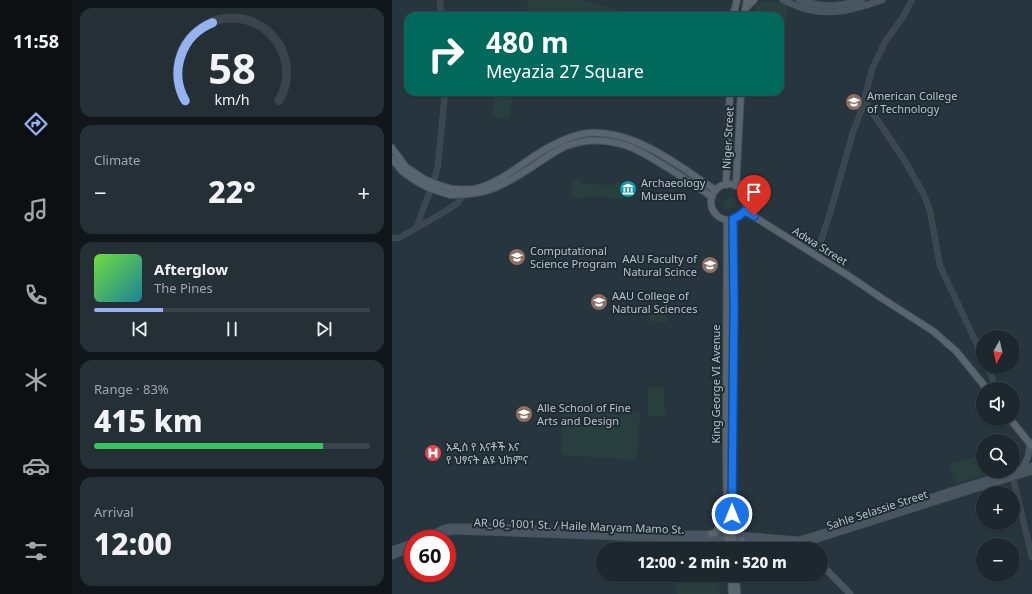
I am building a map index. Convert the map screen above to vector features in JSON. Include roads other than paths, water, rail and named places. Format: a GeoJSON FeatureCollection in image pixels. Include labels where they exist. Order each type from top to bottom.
{"type":"FeatureCollection","features":[{"type":"Feature","properties":{"kind":"main road"},"geometry":{"type":"LineString","coordinates":[[733,0],[733,12]]}},
{"type":"Feature","properties":{"kind":"main road"},"geometry":{"type":"LineString","coordinates":[[733,12],[737,0]]}},
{"type":"Feature","properties":{"kind":"main road"},"geometry":{"type":"LineString","coordinates":[[745,12],[747,0]]}},
{"type":"Feature","properties":{"kind":"main road"},"geometry":{"type":"LineString","coordinates":[[746,12],[754,0]]}},
{"type":"Feature","properties":{"kind":"main road"},"geometry":{"type":"LineString","coordinates":[[783,0],[804,9],[831,13],[862,0]]}},
{"type":"Feature","properties":{"kind":"main road"},"geometry":{"type":"LineString","coordinates":[[799,0],[822,6],[844,8],[882,0]]}},
{"type":"Feature","properties":{"kind":"main road","name":"Niger Street"},"geometry":{"type":"LineString","coordinates":[[726,185],[730,96]]}},
{"type":"Feature","properties":{"kind":"main road","name":"Niger Street"},"geometry":{"type":"LineString","coordinates":[[736,186],[741,96]]}},
{"type":"Feature","properties":{"kind":"main road"},"geometry":{"type":"LineString","coordinates":[[392,159],[414,180],[423,186],[435,191],[452,192],[473,189],[504,177],[528,160],[567,139],[588,133],[600,133],[614,135],[654,150],[716,190]]}},
{"type":"Feature","properties":{"kind":"main road"},"geometry":{"type":"LineString","coordinates":[[452,192],[463,195],[496,188],[567,146],[581,142],[596,141],[617,142],[639,151],[664,165],[712,197]]}},
{"type":"Feature","properties":{"kind":"main road"},"geometry":{"type":"LineString","coordinates":[[393,151],[404,169]]}},
{"type":"Feature","properties":{"kind":"main road"},"geometry":{"type":"LineString","coordinates":[[726,185],[736,186],[743,191],[746,196],[747,206],[745,211],[738,218],[730,220],[718,216],[712,207],[712,197],[716,190],[721,186],[726,185]]}},
{"type":"Feature","properties":{"kind":"main road","name":"Adwa Street"},"geometry":{"type":"LineString","coordinates":[[745,211],[850,276],[883,299],[933,330],[949,344],[981,382]]}},
{"type":"Feature","properties":{"kind":"main road","name":"King George VI Avenue"},"geometry":{"type":"LineString","coordinates":[[730,220],[726,493],[732,542]]}},
{"type":"Feature","properties":{"kind":"main road","name":"King George VI Avenue"},"geometry":{"type":"LineString","coordinates":[[729,542],[734,307],[730,220]]}},
{"type":"Feature","properties":{"kind":"main road"},"geometry":{"type":"LineString","coordinates":[[1016,426],[1031,445],[1028,457],[1022,469]]}},
{"type":"Feature","properties":{"kind":"main road"},"geometry":{"type":"LineString","coordinates":[[1022,469],[1032,466]]}},
{"type":"Feature","properties":{"kind":"main road","name":"Sahle Selassie Street"},"geometry":{"type":"LineString","coordinates":[[1020,473],[1032,471]]}},
{"type":"Feature","properties":{"kind":"main road","name":"Sahle Selassie Street"},"geometry":{"type":"LineString","coordinates":[[730,537],[742,540],[801,542],[1002,478]]}},
{"type":"Feature","properties":{"kind":"main road"},"geometry":{"type":"LineString","coordinates":[[711,534],[717,531],[719,527],[726,493]]}},
{"type":"Feature","properties":{"kind":"main road"},"geometry":{"type":"LineString","coordinates":[[441,530],[446,528],[489,527],[711,534],[730,537],[801,542]]}},
{"type":"Feature","properties":{"kind":"main road","name":"AR_06_1001 St. / Haile Maryam Mamo St."},"geometry":{"type":"LineString","coordinates":[[452,529],[675,539],[730,537]]}},
{"type":"Feature","properties":{"kind":"main road"},"geometry":{"type":"LineString","coordinates":[[392,550],[404,545]]}},
{"type":"Feature","properties":{"kind":"main road"},"geometry":{"type":"LineString","coordinates":[[392,556],[404,551]]}},
{"type":"Feature","properties":{"kind":"main road"},"geometry":{"type":"LineString","coordinates":[[828,571],[850,594]]}},
{"type":"Feature","properties":{"kind":"main road"},"geometry":{"type":"LineString","coordinates":[[731,582],[732,594]]}},
{"type":"Feature","properties":{"kind":"main road"},"geometry":{"type":"LineString","coordinates":[[737,582],[737,594]]}},
{"type":"Feature","properties":{"kind":"street"},"geometry":{"type":"LineString","coordinates":[[440,0],[441,12]]}},
{"type":"Feature","properties":{"kind":"street"},"geometry":{"type":"LineString","coordinates":[[816,256],[864,100],[872,69],[885,42],[903,17],[912,0]]}},
{"type":"Feature","properties":{"kind":"street"},"geometry":{"type":"LineString","coordinates":[[417,228],[437,170],[445,96]]}},
{"type":"Feature","properties":{"kind":"street"},"geometry":{"type":"LineString","coordinates":[[864,100],[905,161],[924,195],[930,211],[940,266],[976,342]]}},
{"type":"Feature","properties":{"kind":"street"},"geometry":{"type":"LineString","coordinates":[[392,238],[399,238],[417,228],[458,203],[463,195]]}},
{"type":"Feature","properties":{"kind":"street"},"geometry":{"type":"LineString","coordinates":[[1013,478],[1032,557]]}},
{"type":"Feature","properties":{"kind":"place","name":"American College of Technology"},"geometry":{"type":"Point","coordinates":[854,102]}},
{"type":"Feature","properties":{"kind":"place","name":"Archaeology Museum"},"geometry":{"type":"Point","coordinates":[628,189]}},
{"type":"Feature","properties":{"kind":"place","name":"Computational Science Program"},"geometry":{"type":"Point","coordinates":[517,257]}},
{"type":"Feature","properties":{"kind":"place","name":"AAU Faculty of Natural Scince"},"geometry":{"type":"Point","coordinates":[710,265]}},
{"type":"Feature","properties":{"kind":"place","name":"AAU College of Natural Sciences"},"geometry":{"type":"Point","coordinates":[599,302]}},
{"type":"Feature","properties":{"kind":"place","name":"Alle School of Fine Arts and Design"},"geometry":{"type":"Point","coordinates":[524,414]}},
{"type":"Feature","properties":{"kind":"place","name":"አዲስ የ እናቶች እና የ ህፃናት ልዩ ህክምና"},"geometry":{"type":"Point","coordinates":[433,453]}}]}
